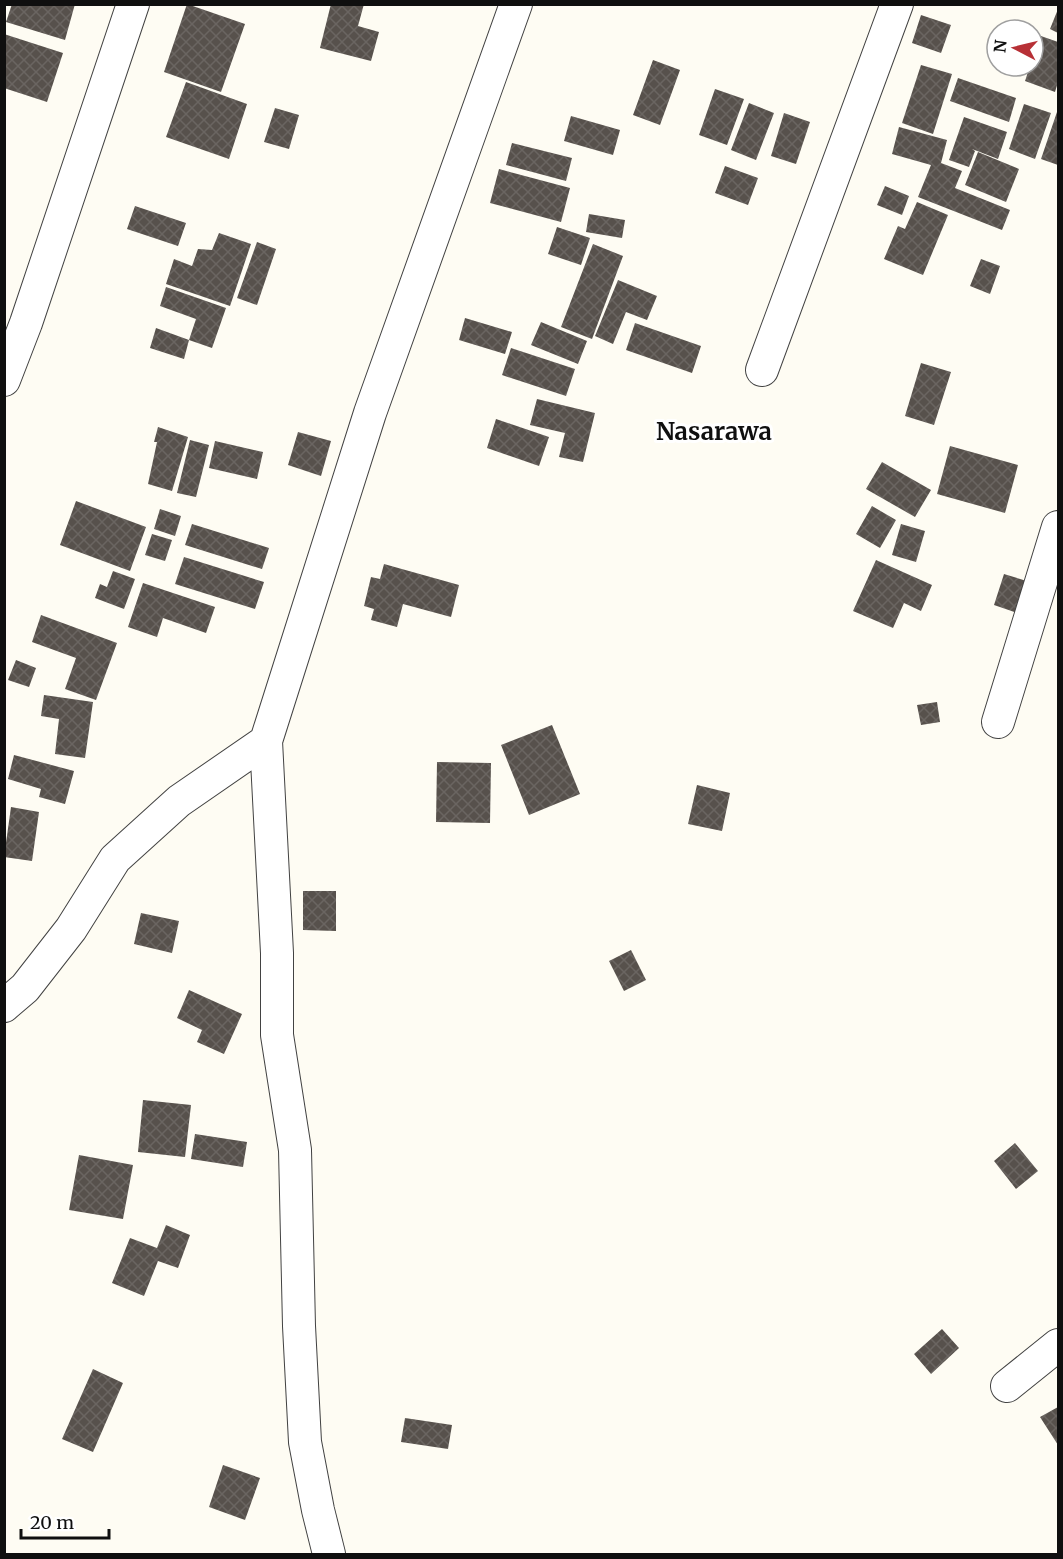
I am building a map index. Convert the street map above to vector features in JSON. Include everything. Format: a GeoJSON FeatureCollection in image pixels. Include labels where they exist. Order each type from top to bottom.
{"type":"FeatureCollection","features":[{"type":"Feature","properties":{"kind":"street"},"geometry":{"type":"LineString","coordinates":[[4,380],[26,323],[133,4]]}},
{"type":"Feature","properties":{"kind":"street"},"geometry":{"type":"LineString","coordinates":[[329,1554],[305,1442],[299,1326],[295,1150],[277,1035],[277,953],[266,741],[370,413],[516,4]]}},
{"type":"Feature","properties":{"kind":"street"},"geometry":{"type":"LineString","coordinates":[[762,370],[897,4]]}},
{"type":"Feature","properties":{"kind":"street"},"geometry":{"type":"LineString","coordinates":[[998,722],[1059,527]]}},
{"type":"Feature","properties":{"kind":"street"},"geometry":{"type":"LineString","coordinates":[[4,1006],[25,988],[71,929],[115,859],[178,801],[266,741]]}},
{"type":"Feature","properties":{"kind":"street"},"geometry":{"type":"LineString","coordinates":[[1007,1386],[1059,1345]]}},
{"type":"Feature","properties":{"kind":"building"},"geometry":{"type":"Polygon","coordinates":[[[12,4],[75,4],[65,40],[6,22],[12,4]]]}},
{"type":"Feature","properties":{"kind":"building"},"geometry":{"type":"Polygon","coordinates":[[[187,4],[245,24],[221,92],[164,72],[187,4]]]}},
{"type":"Feature","properties":{"kind":"building"},"geometry":{"type":"Polygon","coordinates":[[[331,4],[364,4],[358,26],[379,32],[371,61],[320,48],[331,4]]]}},
{"type":"Feature","properties":{"kind":"building"},"geometry":{"type":"Polygon","coordinates":[[[1058,9],[1058,33],[1050,29],[1058,9]]]}},
{"type":"Feature","properties":{"kind":"building"},"geometry":{"type":"Polygon","coordinates":[[[921,15],[951,25],[941,53],[912,43],[921,15]]]}},
{"type":"Feature","properties":{"kind":"building"},"geometry":{"type":"Polygon","coordinates":[[[4,34],[63,53],[47,102],[4,88],[4,34]]]}},
{"type":"Feature","properties":{"kind":"building"},"geometry":{"type":"Polygon","coordinates":[[[1045,37],[1058,42],[1058,82],[1055,92],[1025,81],[1026,78],[1045,78],[1045,37]]]}},
{"type":"Feature","properties":{"kind":"building"},"geometry":{"type":"Polygon","coordinates":[[[653,60],[680,70],[660,125],[633,115],[653,60]]]}},
{"type":"Feature","properties":{"kind":"building"},"geometry":{"type":"Polygon","coordinates":[[[921,65],[952,74],[933,134],[902,123],[921,65]]]}},
{"type":"Feature","properties":{"kind":"building"},"geometry":{"type":"Polygon","coordinates":[[[958,78],[1016,98],[1009,122],[950,101],[958,78]]]}},
{"type":"Feature","properties":{"kind":"building"},"geometry":{"type":"Polygon","coordinates":[[[186,82],[247,104],[229,159],[166,137],[186,82]]]}},
{"type":"Feature","properties":{"kind":"building"},"geometry":{"type":"Polygon","coordinates":[[[715,89],[744,99],[727,145],[699,135],[715,89]]]}},
{"type":"Feature","properties":{"kind":"building"},"geometry":{"type":"Polygon","coordinates":[[[749,103],[774,113],[756,160],[731,150],[749,103]]]}},
{"type":"Feature","properties":{"kind":"building"},"geometry":{"type":"Polygon","coordinates":[[[1024,104],[1051,113],[1035,159],[1009,149],[1024,104]]]}},
{"type":"Feature","properties":{"kind":"building"},"geometry":{"type":"Polygon","coordinates":[[[275,108],[299,115],[289,149],[264,142],[275,108]]]}},
{"type":"Feature","properties":{"kind":"building"},"geometry":{"type":"Polygon","coordinates":[[[1058,109],[1058,165],[1041,159],[1058,109]]]}},
{"type":"Feature","properties":{"kind":"building"},"geometry":{"type":"Polygon","coordinates":[[[784,113],[810,122],[796,164],[771,156],[784,113]]]}},
{"type":"Feature","properties":{"kind":"building"},"geometry":{"type":"Polygon","coordinates":[[[571,116],[620,130],[613,155],[564,141],[571,116]]]}},
{"type":"Feature","properties":{"kind":"building"},"geometry":{"type":"Polygon","coordinates":[[[964,117],[1007,132],[998,159],[972,149],[975,151],[969,167],[949,160],[964,117]]]}},
{"type":"Feature","properties":{"kind":"building"},"geometry":{"type":"Polygon","coordinates":[[[899,127],[947,140],[941,163],[962,171],[955,188],[1010,210],[1002,230],[918,197],[931,165],[892,154],[899,127]]]}},
{"type":"Feature","properties":{"kind":"building"},"geometry":{"type":"Polygon","coordinates":[[[512,143],[572,158],[566,181],[506,165],[512,143]]]}},
{"type":"Feature","properties":{"kind":"building"},"geometry":{"type":"Polygon","coordinates":[[[978,152],[1019,169],[1006,202],[965,185],[978,152]]]}},
{"type":"Feature","properties":{"kind":"building"},"geometry":{"type":"Polygon","coordinates":[[[725,166],[758,178],[748,205],[715,193],[725,166]]]}},
{"type":"Feature","properties":{"kind":"building"},"geometry":{"type":"Polygon","coordinates":[[[499,169],[570,188],[561,222],[490,203],[499,169]]]}},
{"type":"Feature","properties":{"kind":"building"},"geometry":{"type":"Polygon","coordinates":[[[885,186],[909,196],[902,215],[877,205],[885,186]]]}},
{"type":"Feature","properties":{"kind":"building"},"geometry":{"type":"Polygon","coordinates":[[[917,202],[948,215],[923,275],[884,259],[898,226],[905,229],[917,202]]]}},
{"type":"Feature","properties":{"kind":"building"},"geometry":{"type":"Polygon","coordinates":[[[135,206],[186,223],[178,246],[127,229],[135,206]]]}},
{"type":"Feature","properties":{"kind":"building"},"geometry":{"type":"Polygon","coordinates":[[[589,214],[625,220],[622,238],[586,232],[589,214]]]}},
{"type":"Feature","properties":{"kind":"building"},"geometry":{"type":"Polygon","coordinates":[[[557,227],[590,238],[581,265],[548,254],[557,227]]]}},
{"type":"Feature","properties":{"kind":"building"},"geometry":{"type":"Polygon","coordinates":[[[219,233],[251,244],[230,306],[166,284],[174,259],[192,266],[198,249],[212,250],[219,233]]]}},
{"type":"Feature","properties":{"kind":"building"},"geometry":{"type":"Polygon","coordinates":[[[257,242],[276,249],[257,305],[237,298],[257,242]]]}},
{"type":"Feature","properties":{"kind":"building"},"geometry":{"type":"Polygon","coordinates":[[[593,244],[623,256],[592,339],[561,327],[593,244]]]}},
{"type":"Feature","properties":{"kind":"building"},"geometry":{"type":"Polygon","coordinates":[[[981,259],[1000,266],[990,294],[970,286],[981,259]]]}},
{"type":"Feature","properties":{"kind":"building"},"geometry":{"type":"Polygon","coordinates":[[[618,280],[657,296],[647,320],[626,312],[613,344],[595,336],[618,280]]]}},
{"type":"Feature","properties":{"kind":"building"},"geometry":{"type":"Polygon","coordinates":[[[166,287],[226,308],[212,348],[189,340],[196,319],[160,306],[166,287]]]}},
{"type":"Feature","properties":{"kind":"building"},"geometry":{"type":"Polygon","coordinates":[[[465,318],[512,332],[505,354],[459,340],[465,318]]]}},
{"type":"Feature","properties":{"kind":"building"},"geometry":{"type":"Polygon","coordinates":[[[541,322],[587,341],[578,364],[531,345],[541,322]]]}},
{"type":"Feature","properties":{"kind":"building"},"geometry":{"type":"Polygon","coordinates":[[[635,323],[701,346],[692,373],[626,350],[635,323]]]}},
{"type":"Feature","properties":{"kind":"building"},"geometry":{"type":"Polygon","coordinates":[[[156,328],[189,340],[184,359],[150,348],[156,328]]]}},
{"type":"Feature","properties":{"kind":"building"},"geometry":{"type":"Polygon","coordinates":[[[511,348],[575,369],[566,396],[502,375],[511,348]]]}},
{"type":"Feature","properties":{"kind":"building"},"geometry":{"type":"Polygon","coordinates":[[[921,363],[951,372],[934,425],[905,416],[921,363]]]}},
{"type":"Feature","properties":{"kind":"building"},"geometry":{"type":"Polygon","coordinates":[[[537,399],[595,413],[583,462],[559,457],[565,433],[530,425],[537,399]]]}},
{"type":"Feature","properties":{"kind":"building"},"geometry":{"type":"Polygon","coordinates":[[[496,419],[549,437],[539,466],[487,448],[496,419]]]}},
{"type":"Feature","properties":{"kind":"building"},"geometry":{"type":"Polygon","coordinates":[[[158,427],[188,437],[172,491],[148,484],[158,427]]]}},
{"type":"Feature","properties":{"kind":"building"},"geometry":{"type":"Polygon","coordinates":[[[298,432],[331,441],[321,476],[288,465],[298,432]]]}},
{"type":"Feature","properties":{"kind":"building"},"geometry":{"type":"Polygon","coordinates":[[[190,440],[209,445],[196,497],[177,493],[190,440]]]}},
{"type":"Feature","properties":{"kind":"building"},"geometry":{"type":"Polygon","coordinates":[[[215,441],[263,452],[257,479],[209,468],[215,441]]]}},
{"type":"Feature","properties":{"kind":"building"},"geometry":{"type":"Polygon","coordinates":[[[950,446],[1018,465],[1005,513],[937,494],[950,446]]]}},
{"type":"Feature","properties":{"kind":"building"},"geometry":{"type":"Polygon","coordinates":[[[882,462],[931,490],[915,517],[866,489],[882,462]]]}},
{"type":"Feature","properties":{"kind":"building"},"geometry":{"type":"Polygon","coordinates":[[[76,501],[146,527],[130,571],[60,545],[76,501]]]}},
{"type":"Feature","properties":{"kind":"building"},"geometry":{"type":"Polygon","coordinates":[[[872,506],[896,520],[880,548],[856,534],[872,506]]]}},
{"type":"Feature","properties":{"kind":"building"},"geometry":{"type":"Polygon","coordinates":[[[160,509],[181,516],[175,536],[154,529],[160,509]]]}},
{"type":"Feature","properties":{"kind":"building"},"geometry":{"type":"Polygon","coordinates":[[[192,524],[269,548],[262,569],[185,545],[192,524]]]}},
{"type":"Feature","properties":{"kind":"building"},"geometry":{"type":"Polygon","coordinates":[[[901,524],[925,531],[916,562],[892,555],[901,524]]]}},
{"type":"Feature","properties":{"kind":"building"},"geometry":{"type":"Polygon","coordinates":[[[152,534],[172,540],[165,561],[145,555],[152,534]]]}},
{"type":"Feature","properties":{"kind":"building"},"geometry":{"type":"Polygon","coordinates":[[[184,557],[264,582],[255,609],[175,584],[184,557]]]}},
{"type":"Feature","properties":{"kind":"building"},"geometry":{"type":"Polygon","coordinates":[[[876,560],[932,585],[921,611],[904,603],[893,628],[853,611],[876,560]]]}},
{"type":"Feature","properties":{"kind":"building"},"geometry":{"type":"Polygon","coordinates":[[[384,564],[459,585],[451,617],[403,604],[397,627],[371,620],[374,609],[364,606],[371,577],[380,579],[384,564]]]}},
{"type":"Feature","properties":{"kind":"building"},"geometry":{"type":"Polygon","coordinates":[[[113,571],[135,579],[124,609],[95,598],[100,584],[107,587],[113,571]]]}},
{"type":"Feature","properties":{"kind":"building"},"geometry":{"type":"Polygon","coordinates":[[[1004,574],[1030,582],[1020,614],[994,605],[1004,574]]]}},
{"type":"Feature","properties":{"kind":"building"},"geometry":{"type":"Polygon","coordinates":[[[143,583],[215,607],[206,633],[163,618],[157,637],[128,627],[143,583]]]}},
{"type":"Feature","properties":{"kind":"building"},"geometry":{"type":"Polygon","coordinates":[[[41,615],[117,643],[96,700],[65,689],[76,658],[32,642],[41,615]]]}},
{"type":"Feature","properties":{"kind":"building"},"geometry":{"type":"Polygon","coordinates":[[[16,660],[36,668],[29,687],[8,680],[16,660]]]}},
{"type":"Feature","properties":{"kind":"building"},"geometry":{"type":"Polygon","coordinates":[[[44,695],[93,702],[85,758],[55,754],[59,719],[41,716],[44,695]]]}},
{"type":"Feature","properties":{"kind":"building"},"geometry":{"type":"Polygon","coordinates":[[[937,702],[940,722],[921,725],[917,705],[937,702]]]}},
{"type":"Feature","properties":{"kind":"building"},"geometry":{"type":"Polygon","coordinates":[[[552,725],[580,794],[529,815],[501,745],[552,725]]]}},
{"type":"Feature","properties":{"kind":"building"},"geometry":{"type":"Polygon","coordinates":[[[14,755],[74,771],[65,804],[39,797],[41,789],[8,779],[14,755]]]}},
{"type":"Feature","properties":{"kind":"building"},"geometry":{"type":"Polygon","coordinates":[[[437,762],[491,763],[490,823],[436,822],[437,762]]]}},
{"type":"Feature","properties":{"kind":"building"},"geometry":{"type":"Polygon","coordinates":[[[697,785],[730,793],[722,831],[688,824],[697,785]]]}},
{"type":"Feature","properties":{"kind":"building"},"geometry":{"type":"Polygon","coordinates":[[[11,807],[39,812],[32,861],[4,857],[11,807]]]}},
{"type":"Feature","properties":{"kind":"building"},"geometry":{"type":"Polygon","coordinates":[[[303,891],[336,891],[336,931],[303,930],[303,891]]]}},
{"type":"Feature","properties":{"kind":"building"},"geometry":{"type":"Polygon","coordinates":[[[141,913],[179,921],[172,953],[134,944],[141,913]]]}},
{"type":"Feature","properties":{"kind":"building"},"geometry":{"type":"Polygon","coordinates":[[[631,950],[646,980],[624,991],[609,961],[631,950]]]}},
{"type":"Feature","properties":{"kind":"building"},"geometry":{"type":"Polygon","coordinates":[[[189,990],[242,1014],[224,1054],[197,1042],[202,1030],[177,1018],[189,990]]]}},
{"type":"Feature","properties":{"kind":"building"},"geometry":{"type":"Polygon","coordinates":[[[143,1100],[191,1105],[185,1157],[138,1152],[143,1100]]]}},
{"type":"Feature","properties":{"kind":"building"},"geometry":{"type":"Polygon","coordinates":[[[195,1134],[247,1142],[243,1167],[191,1159],[195,1134]]]}},
{"type":"Feature","properties":{"kind":"building"},"geometry":{"type":"Polygon","coordinates":[[[1015,1143],[1038,1171],[1016,1189],[994,1161],[1015,1143]]]}},
{"type":"Feature","properties":{"kind":"building"},"geometry":{"type":"Polygon","coordinates":[[[79,1155],[133,1165],[123,1219],[69,1210],[79,1155]]]}},
{"type":"Feature","properties":{"kind":"building"},"geometry":{"type":"Polygon","coordinates":[[[166,1225],[190,1235],[178,1268],[158,1261],[144,1296],[112,1283],[130,1238],[157,1248],[166,1225]]]}},
{"type":"Feature","properties":{"kind":"building"},"geometry":{"type":"Polygon","coordinates":[[[942,1329],[959,1348],[931,1374],[914,1354],[942,1329]]]}},
{"type":"Feature","properties":{"kind":"building"},"geometry":{"type":"Polygon","coordinates":[[[93,1369],[123,1383],[93,1452],[62,1439],[93,1369]]]}},
{"type":"Feature","properties":{"kind":"building"},"geometry":{"type":"Polygon","coordinates":[[[1058,1407],[1058,1445],[1040,1417],[1058,1407]]]}},
{"type":"Feature","properties":{"kind":"building"},"geometry":{"type":"Polygon","coordinates":[[[405,1418],[452,1425],[448,1449],[401,1442],[405,1418]]]}},
{"type":"Feature","properties":{"kind":"building"},"geometry":{"type":"Polygon","coordinates":[[[223,1465],[260,1478],[245,1520],[209,1507],[223,1465]]]}},
{"type":"Feature","properties":{"kind":"district","name":"Nasarawa"},"geometry":{"type":"Point","coordinates":[714,431]}}]}
